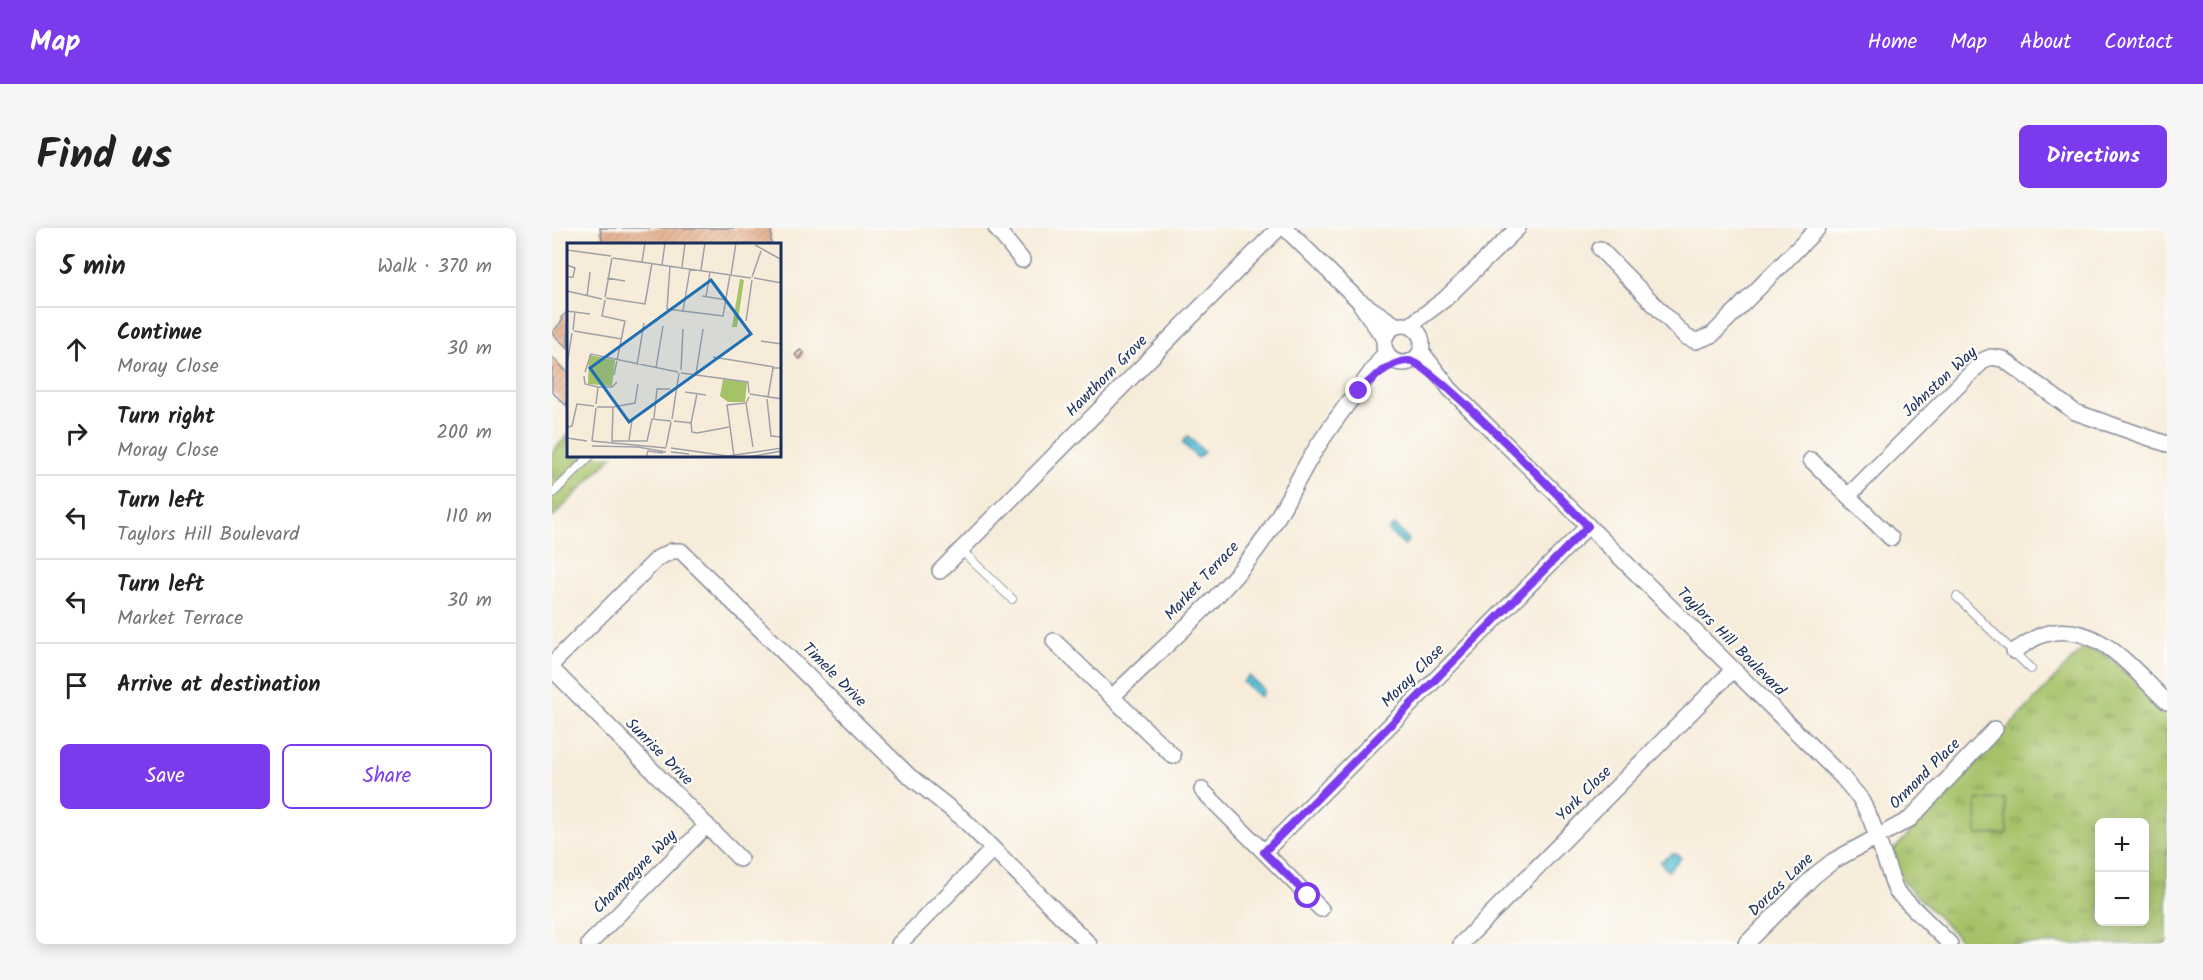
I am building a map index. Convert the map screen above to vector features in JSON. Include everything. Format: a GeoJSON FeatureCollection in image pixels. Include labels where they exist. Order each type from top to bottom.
{"type":"FeatureCollection","features":[{"type":"Feature","properties":{"kind":"street"},"geometry":{"type":"LineString","coordinates":[[996,228],[1022,260]]}},
{"type":"Feature","properties":{"kind":"street","name":"Hawthorn Grove"},"geometry":{"type":"LineString","coordinates":[[940,571],[1279,228]]}},
{"type":"Feature","properties":{"kind":"street","name":"Taylors Hill Boulevard"},"geometry":{"type":"LineString","coordinates":[[1285,228],[1358,300],[1403,350],[1450,389],[1842,777],[1860,798],[1871,820],[1876,840],[1896,891],[1950,944]]}},
{"type":"Feature","properties":{"kind":"street"},"geometry":{"type":"LineString","coordinates":[[1600,249],[1686,337],[1696,341],[1712,335],[1818,228]]}},
{"type":"Feature","properties":{"kind":"street"},"geometry":{"type":"LineString","coordinates":[[1445,299],[1403,326],[1389,331],[1403,350],[1445,299],[1516,229]]}},
{"type":"Feature","properties":{"kind":"street","name":"Taylors Hill Boulevard"},"geometry":{"type":"LineString","coordinates":[[1358,300],[1403,326],[1403,350]]}},
{"type":"Feature","properties":{"kind":"street","name":"Market Terrace"},"geometry":{"type":"LineString","coordinates":[[1112,698],[1243,568],[1285,508],[1309,460],[1336,419],[1362,388],[1403,350]]}},
{"type":"Feature","properties":{"kind":"street","name":"Johnston Way"},"geometry":{"type":"LineString","coordinates":[[1848,496],[1984,360],[1991,357],[2003,359],[2015,366],[2029,380],[2076,412],[2167,444]]}},
{"type":"Feature","properties":{"kind":"street"},"geometry":{"type":"LineString","coordinates":[[1811,460],[1891,538]]}},
{"type":"Feature","properties":{"kind":"street","name":"Moray Close"},"geometry":{"type":"LineString","coordinates":[[1264,852],[1588,526]]}},
{"type":"Feature","properties":{"kind":"street","name":"Timele Drive"},"geometry":{"type":"LineString","coordinates":[[552,664],[658,558],[672,551],[681,551],[908,775],[962,818],[1089,944]]}},
{"type":"Feature","properties":{"kind":"street"},"geometry":{"type":"LineString","coordinates":[[2014,651],[2041,635],[2065,630],[2093,636],[2111,649],[2167,702]]}},
{"type":"Feature","properties":{"kind":"street"},"geometry":{"type":"LineString","coordinates":[[1054,641],[1173,756]]}},
{"type":"Feature","properties":{"kind":"street","name":"Sunrise Drive"},"geometry":{"type":"LineString","coordinates":[[552,669],[740,859]]}},
{"type":"Feature","properties":{"kind":"street","name":"York Close"},"geometry":{"type":"LineString","coordinates":[[1461,944],[1733,670]]}},
{"type":"Feature","properties":{"kind":"street","name":"Ormond Place"},"geometry":{"type":"LineString","coordinates":[[1876,840],[1910,819],[1995,729]]}},
{"type":"Feature","properties":{"kind":"street"},"geometry":{"type":"LineString","coordinates":[[1202,790],[1321,909]]}},
{"type":"Feature","properties":{"kind":"street","name":"Champagne Way"},"geometry":{"type":"LineString","coordinates":[[589,944],[706,825]]}},
{"type":"Feature","properties":{"kind":"street","name":"Dorcas Lane"},"geometry":{"type":"LineString","coordinates":[[1746,944],[1814,876],[1833,861],[1876,840]]}},
{"type":"Feature","properties":{"kind":"street"},"geometry":{"type":"LineString","coordinates":[[899,944],[993,849]]}},
{"type":"Feature","properties":{"kind":"lane"},"geometry":{"type":"LineString","coordinates":[[552,494],[588,458]]}},
{"type":"Feature","properties":{"kind":"lane"},"geometry":{"type":"LineString","coordinates":[[961,550],[1012,599]]}},
{"type":"Feature","properties":{"kind":"lane"},"geometry":{"type":"LineString","coordinates":[[1957,597],[2031,669]]}},
{"type":"Feature","properties":{"kind":"green space"},"geometry":{"type":"Polygon","coordinates":[[[567,436],[567,458],[611,458],[552,518],[552,452],[567,436]]]}},
{"type":"Feature","properties":{"kind":"green space"},"geometry":{"type":"Polygon","coordinates":[[[2083,648],[2106,654],[2167,711],[2167,944],[1965,944],[1904,883],[1890,854],[2083,648]]]}},
{"type":"Feature","properties":{"kind":"green space"},"geometry":{"type":"Polygon","coordinates":[[[2005,799],[2007,834],[1977,835],[1976,800],[2005,799]]]}},
{"type":"Feature","properties":{"kind":"water"},"geometry":{"type":"Polygon","coordinates":[[[1188,436],[1204,452],[1198,458],[1182,443],[1188,436]]]}},
{"type":"Feature","properties":{"kind":"water"},"geometry":{"type":"Polygon","coordinates":[[[1394,525],[1409,540],[1404,545],[1388,531],[1394,525]]]}},
{"type":"Feature","properties":{"kind":"water"},"geometry":{"type":"Polygon","coordinates":[[[1249,676],[1264,690],[1260,697],[1243,682],[1249,676]]]}},
{"type":"Feature","properties":{"kind":"water"},"geometry":{"type":"Polygon","coordinates":[[[1672,854],[1677,854],[1681,858],[1668,871],[1660,862],[1672,854]]]}},
{"type":"Feature","properties":{"kind":"building"},"geometry":{"type":"Polygon","coordinates":[[[600,228],[771,228],[770,243],[603,243],[600,228]]]}},
{"type":"Feature","properties":{"kind":"building"},"geometry":{"type":"Polygon","coordinates":[[[567,312],[567,347],[552,333],[563,320],[561,318],[567,312]]]}},
{"type":"Feature","properties":{"kind":"building"},"geometry":{"type":"Polygon","coordinates":[[[800,350],[804,353],[800,359],[795,355],[800,350]]]}},
{"type":"Feature","properties":{"kind":"building"},"geometry":{"type":"Polygon","coordinates":[[[552,357],[567,372],[567,406],[552,392],[552,357]]]}},
{"type":"Feature","properties":{"kind":"route"},"geometry":{"type":"LineString","coordinates":[[1308,896],[1264,852],[1588,526],[1450,389],[1410,361],[1397,362],[1359,391]]}}]}
